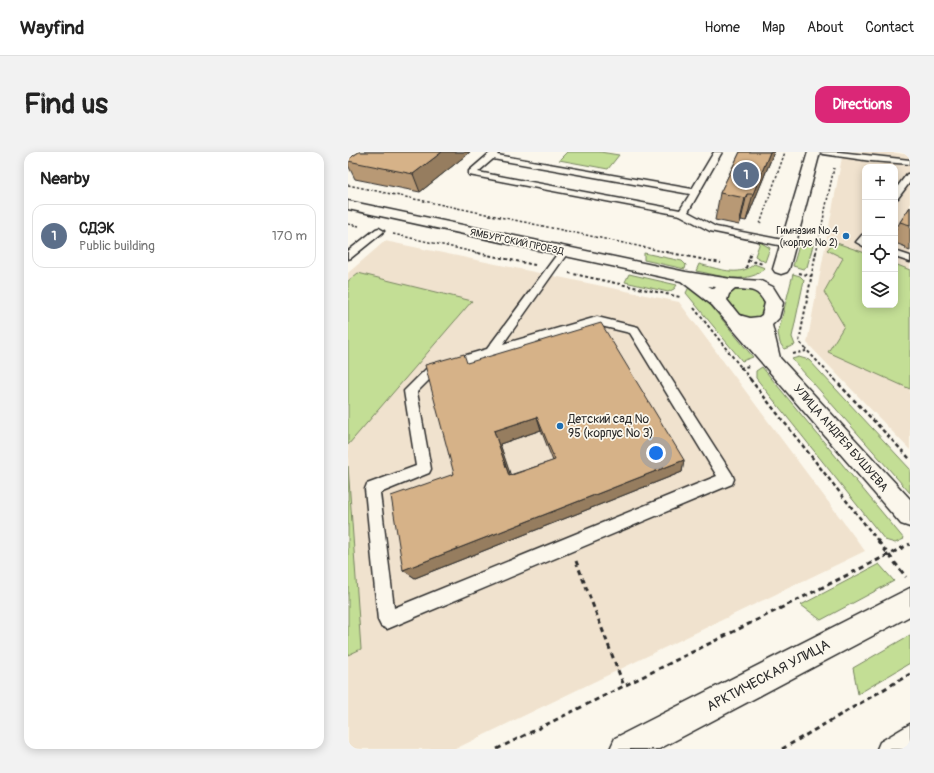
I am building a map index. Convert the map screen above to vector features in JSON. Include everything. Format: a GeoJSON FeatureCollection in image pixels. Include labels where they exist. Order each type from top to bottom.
{"type":"FeatureCollection","features":[{"type":"Feature","properties":{"kind":"street"},"geometry":{"type":"LineString","coordinates":[[686,278],[718,301],[733,319],[750,324],[763,323],[770,318],[781,269],[814,152]]}},
{"type":"Feature","properties":{"kind":"street","name":"ЯМБУРГСКИЙ ПРОЕЗД"},"geometry":{"type":"LineString","coordinates":[[348,205],[686,278],[731,284]]}},
{"type":"Feature","properties":{"kind":"street"},"geometry":{"type":"LineString","coordinates":[[755,285],[781,269]]}},
{"type":"Feature","properties":{"kind":"street"},"geometry":{"type":"LineString","coordinates":[[718,301],[721,291],[731,284],[755,285],[767,291],[774,303]]}},
{"type":"Feature","properties":{"kind":"street","name":"УЛИЦА АНДРЕЯ БУШУЕВА"},"geometry":{"type":"LineString","coordinates":[[733,319],[910,516]]}},
{"type":"Feature","properties":{"kind":"street"},"geometry":{"type":"LineString","coordinates":[[763,323],[771,360]]}},
{"type":"Feature","properties":{"kind":"street","name":"АРКТИЧЕСКАЯ УЛИЦА"},"geometry":{"type":"LineString","coordinates":[[626,749],[910,601]]}},
{"type":"Feature","properties":{"kind":"lane"},"geometry":{"type":"LineString","coordinates":[[683,213],[718,152]]}},
{"type":"Feature","properties":{"kind":"lane"},"geometry":{"type":"LineString","coordinates":[[823,152],[910,162]]}},
{"type":"Feature","properties":{"kind":"lane"},"geometry":{"type":"LineString","coordinates":[[695,192],[493,154],[472,173],[683,213],[713,229],[788,244]]}},
{"type":"Feature","properties":{"kind":"lane"},"geometry":{"type":"LineString","coordinates":[[898,192],[910,176]]}},
{"type":"Feature","properties":{"kind":"lane"},"geometry":{"type":"LineString","coordinates":[[348,256],[379,231]]}},
{"type":"Feature","properties":{"kind":"lane"},"geometry":{"type":"LineString","coordinates":[[490,352],[564,251]]}},
{"type":"Feature","properties":{"kind":"lane"},"geometry":{"type":"LineString","coordinates":[[898,255],[910,259]]}},
{"type":"Feature","properties":{"kind":"lane"},"geometry":{"type":"LineString","coordinates":[[597,321],[634,330],[727,479],[387,620],[372,489],[424,469],[410,391],[433,369],[490,352],[597,321]]}},
{"type":"Feature","properties":{"kind":"lane"},"geometry":{"type":"LineString","coordinates":[[887,749],[910,734]]}},
{"type":"Feature","properties":{"kind":"path"},"geometry":{"type":"LineString","coordinates":[[746,268],[785,152]]}},
{"type":"Feature","properties":{"kind":"path"},"geometry":{"type":"LineString","coordinates":[[837,154],[811,276],[799,342],[910,459]]}},
{"type":"Feature","properties":{"kind":"path"},"geometry":{"type":"LineString","coordinates":[[348,185],[724,264]]}},
{"type":"Feature","properties":{"kind":"path"},"geometry":{"type":"LineString","coordinates":[[569,544],[624,686]]}},
{"type":"Feature","properties":{"kind":"path"},"geometry":{"type":"LineString","coordinates":[[497,749],[910,544]]}},
{"type":"Feature","properties":{"kind":"path"},"geometry":{"type":"LineString","coordinates":[[782,749],[910,674]]}},
{"type":"Feature","properties":{"kind":"shaded area","name":"Гимназия № 4 (корпус № 2)"},"geometry":{"type":"Polygon","coordinates":[[[843,152],[890,152],[910,155],[910,450],[807,343],[843,152]]]}},
{"type":"Feature","properties":{"kind":"shaded area","name":"Детский сад № 95 (корпус № 3)"},"geometry":{"type":"Polygon","coordinates":[[[385,241],[679,302],[865,551],[455,749],[348,749],[348,273],[385,241]]]}},
{"type":"Feature","properties":{"kind":"green space"},"geometry":{"type":"Polygon","coordinates":[[[567,152],[600,152],[619,155],[608,169],[559,160],[567,152]]]}},
{"type":"Feature","properties":{"kind":"green space"},"geometry":{"type":"Polygon","coordinates":[[[760,242],[770,248],[765,262],[755,256],[760,242]]]}},
{"type":"Feature","properties":{"kind":"green space"},"geometry":{"type":"Polygon","coordinates":[[[800,242],[814,242],[807,267],[803,269],[793,266],[800,242]]]}},
{"type":"Feature","properties":{"kind":"green space"},"geometry":{"type":"Polygon","coordinates":[[[834,242],[862,252],[862,308],[898,308],[898,265],[910,270],[910,389],[828,352],[844,326],[824,292],[843,258],[827,250],[834,242]]]}},
{"type":"Feature","properties":{"kind":"green space"},"geometry":{"type":"Polygon","coordinates":[[[644,253],[682,261],[686,265],[685,269],[644,260],[644,253]]]}},
{"type":"Feature","properties":{"kind":"green space"},"geometry":{"type":"Polygon","coordinates":[[[699,264],[728,271],[742,270],[754,264],[765,268],[759,273],[745,278],[732,278],[696,271],[699,264]]]}},
{"type":"Feature","properties":{"kind":"green space"},"geometry":{"type":"Polygon","coordinates":[[[358,273],[472,301],[348,445],[348,281],[358,273]]]}},
{"type":"Feature","properties":{"kind":"green space"},"geometry":{"type":"Polygon","coordinates":[[[629,274],[677,285],[674,289],[668,292],[625,282],[629,274]]]}},
{"type":"Feature","properties":{"kind":"green space"},"geometry":{"type":"Polygon","coordinates":[[[793,274],[800,276],[804,280],[792,337],[795,345],[784,349],[780,343],[778,333],[793,274]]]}},
{"type":"Feature","properties":{"kind":"green space"},"geometry":{"type":"Polygon","coordinates":[[[689,287],[702,295],[753,357],[742,361],[686,293],[689,287]]]}},
{"type":"Feature","properties":{"kind":"green space"},"geometry":{"type":"Polygon","coordinates":[[[735,289],[755,290],[765,298],[761,314],[756,318],[749,318],[736,312],[730,306],[728,300],[729,294],[735,289]]]}},
{"type":"Feature","properties":{"kind":"green space"},"geometry":{"type":"Polygon","coordinates":[[[799,357],[809,360],[910,469],[910,493],[792,359],[799,357]]]}},
{"type":"Feature","properties":{"kind":"green space"},"geometry":{"type":"Polygon","coordinates":[[[762,367],[904,539],[895,543],[885,540],[756,378],[756,371],[762,367]]]}},
{"type":"Feature","properties":{"kind":"green space"},"geometry":{"type":"Polygon","coordinates":[[[348,466],[361,649],[348,655],[348,466]]]}},
{"type":"Feature","properties":{"kind":"green space"},"geometry":{"type":"Polygon","coordinates":[[[879,564],[894,581],[821,620],[801,605],[879,564]]]}},
{"type":"Feature","properties":{"kind":"green space"},"geometry":{"type":"Polygon","coordinates":[[[910,635],[910,663],[858,694],[853,668],[910,635]]]}},
{"type":"Feature","properties":{"kind":"building"},"geometry":{"type":"Polygon","coordinates":[[[359,152],[442,152],[413,174],[348,161],[348,159],[359,152]]]}},
{"type":"Feature","properties":{"kind":"building"},"geometry":{"type":"Polygon","coordinates":[[[740,152],[770,152],[753,194],[747,194],[745,198],[720,193],[740,152]]]}},
{"type":"Feature","properties":{"kind":"building"},"geometry":{"type":"Polygon","coordinates":[[[910,207],[910,225],[900,222],[910,207]]]}},
{"type":"Feature","properties":{"kind":"building","name":"Детский сад № 95 (корпус № 3)"},"geometry":{"type":"Polygon","coordinates":[[[601,323],[684,460],[403,570],[391,496],[454,474],[425,365],[464,354],[467,363],[601,323]],[[537,417],[494,431],[509,476],[555,460],[537,417]]]}},
{"type":"Feature","properties":{"kind":"place","name":"СДЭК"},"geometry":{"type":"Point","coordinates":[746,175]}},
{"type":"Feature","properties":{"kind":"place","name":"Гимназия № 4 (корпус № 2)"},"geometry":{"type":"Point","coordinates":[846,236]}},
{"type":"Feature","properties":{"kind":"place","name":"Детский сад № 95 (корпус № 3)"},"geometry":{"type":"Point","coordinates":[560,426]}}]}
